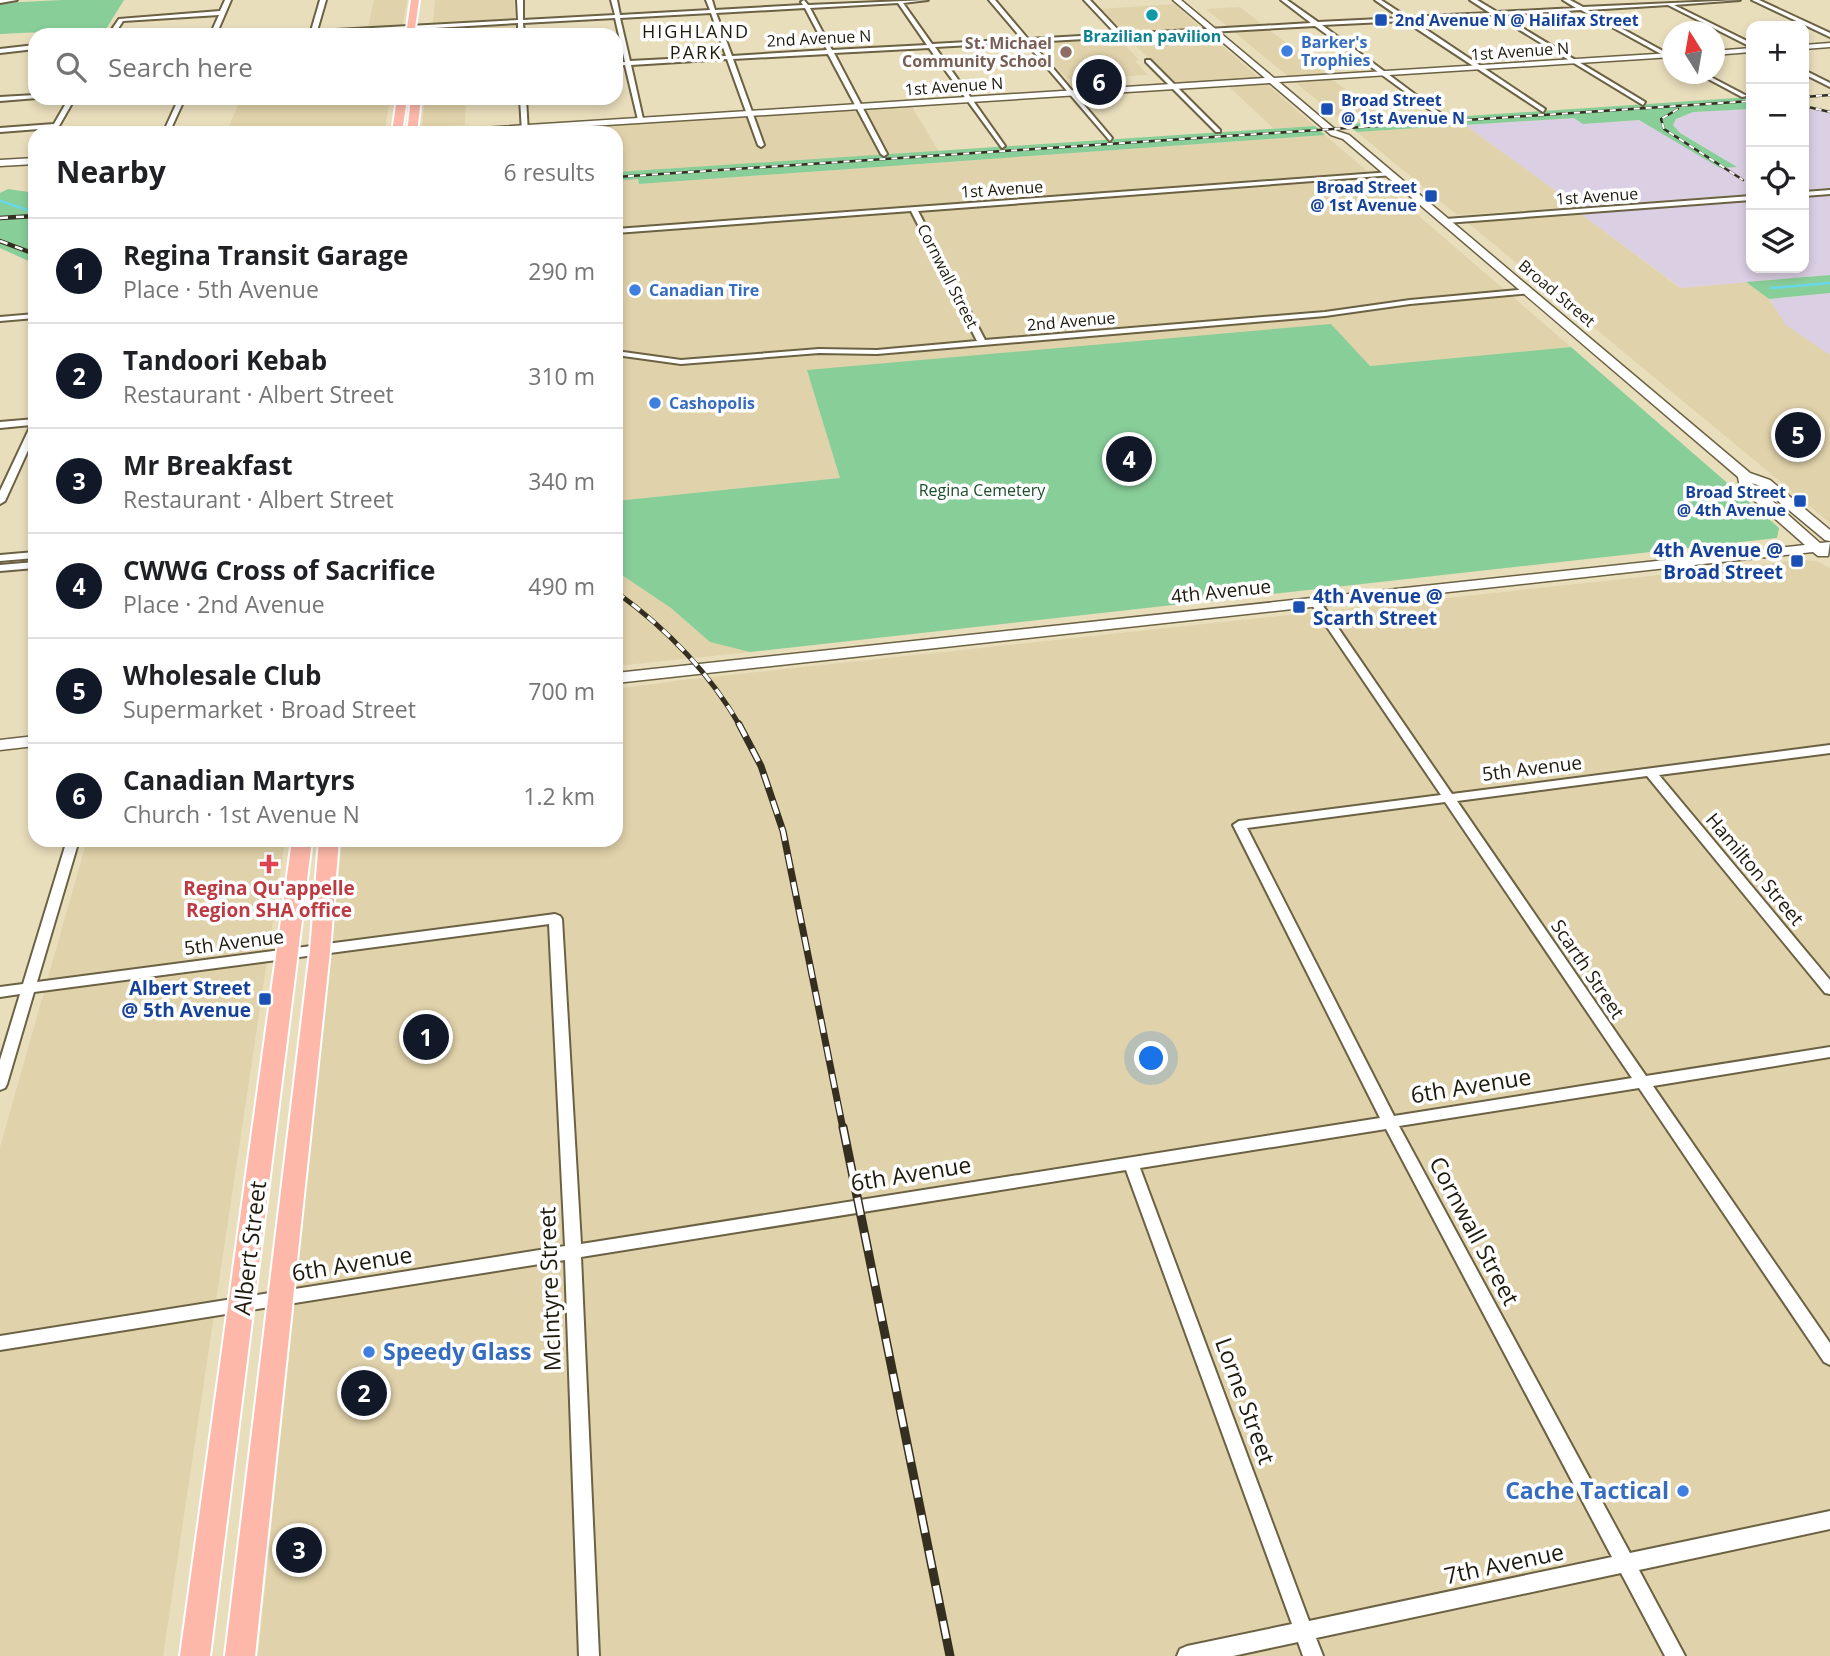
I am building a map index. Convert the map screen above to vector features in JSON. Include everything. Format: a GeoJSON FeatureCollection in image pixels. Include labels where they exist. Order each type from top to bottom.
{"type":"FeatureCollection","features":[{"type":"Feature","properties":{"kind":"main road"},"geometry":{"type":"LineString","coordinates":[[410,28],[415,0]]}},
{"type":"Feature","properties":{"kind":"main road","name":"Broad Street"},"geometry":{"type":"LineString","coordinates":[[1177,0],[1334,133],[1346,136],[1745,477],[1765,483],[1830,537]]}},
{"type":"Feature","properties":{"kind":"main road","name":"Broad Street"},"geometry":{"type":"LineString","coordinates":[[1190,0],[1349,132],[1346,136]]}},
{"type":"Feature","properties":{"kind":"main road"},"geometry":{"type":"LineString","coordinates":[[1809,47],[1830,46]]}},
{"type":"Feature","properties":{"kind":"main road"},"geometry":{"type":"LineString","coordinates":[[1725,52],[1746,50]]}},
{"type":"Feature","properties":{"kind":"main road","name":"1st Avenue N"},"geometry":{"type":"LineString","coordinates":[[566,126],[640,119],[1662,56]]}},
{"type":"Feature","properties":{"kind":"main road"},"geometry":{"type":"LineString","coordinates":[[399,126],[401,105]]}},
{"type":"Feature","properties":{"kind":"main road"},"geometry":{"type":"LineString","coordinates":[[413,126],[415,105]]}},
{"type":"Feature","properties":{"kind":"main road"},"geometry":{"type":"LineString","coordinates":[[0,163],[28,161]]}},
{"type":"Feature","properties":{"kind":"main road","name":"Broad Street"},"geometry":{"type":"LineString","coordinates":[[1745,477],[1745,485],[1824,547],[1830,559]]}},
{"type":"Feature","properties":{"kind":"main road","name":"4th Avenue"},"geometry":{"type":"LineString","coordinates":[[623,677],[1824,547]]}},
{"type":"Feature","properties":{"kind":"main road"},"geometry":{"type":"LineString","coordinates":[[0,745],[28,742]]}},
{"type":"Feature","properties":{"kind":"main road","name":"Albert Street"},"geometry":{"type":"LineString","coordinates":[[195,1656],[301,847]]}},
{"type":"Feature","properties":{"kind":"main road","name":"Albert Street"},"geometry":{"type":"LineString","coordinates":[[240,1656],[320,951],[329,847]]}},
{"type":"Feature","properties":{"kind":"street"},"geometry":{"type":"LineString","coordinates":[[0,1],[14,0]]}},
{"type":"Feature","properties":{"kind":"street"},"geometry":{"type":"LineString","coordinates":[[216,28],[228,0]]}},
{"type":"Feature","properties":{"kind":"street"},"geometry":{"type":"LineString","coordinates":[[315,28],[323,0]]}},
{"type":"Feature","properties":{"kind":"street"},"geometry":{"type":"LineString","coordinates":[[520,0],[521,28]]}},
{"type":"Feature","properties":{"kind":"street"},"geometry":{"type":"LineString","coordinates":[[614,0],[620,28]]}},
{"type":"Feature","properties":{"kind":"street"},"geometry":{"type":"LineString","coordinates":[[709,0],[761,145]]}},
{"type":"Feature","properties":{"kind":"street"},"geometry":{"type":"LineString","coordinates":[[424,27],[714,11],[805,3],[925,0]]}},
{"type":"Feature","properties":{"kind":"street"},"geometry":{"type":"LineString","coordinates":[[992,0],[1110,139]]}},
{"type":"Feature","properties":{"kind":"street"},"geometry":{"type":"LineString","coordinates":[[1087,0],[1120,35]]}},
{"type":"Feature","properties":{"kind":"street"},"geometry":{"type":"LineString","coordinates":[[1284,0],[1441,116]]}},
{"type":"Feature","properties":{"kind":"street"},"geometry":{"type":"LineString","coordinates":[[1378,0],[1544,110]]}},
{"type":"Feature","properties":{"kind":"street"},"geometry":{"type":"LineString","coordinates":[[1473,0],[1643,103]]}},
{"type":"Feature","properties":{"kind":"street"},"geometry":{"type":"LineString","coordinates":[[1566,0],[1662,51]]}},
{"type":"Feature","properties":{"kind":"street"},"geometry":{"type":"LineString","coordinates":[[1661,0],[1746,43]]}},
{"type":"Feature","properties":{"kind":"street","name":"2nd Avenue N"},"geometry":{"type":"LineString","coordinates":[[623,64],[1737,0]]}},
{"type":"Feature","properties":{"kind":"street"},"geometry":{"type":"LineString","coordinates":[[1755,0],[1830,35]]}},
{"type":"Feature","properties":{"kind":"street"},"geometry":{"type":"LineString","coordinates":[[899,1],[1002,146]]}},
{"type":"Feature","properties":{"kind":"street"},"geometry":{"type":"LineString","coordinates":[[805,3],[884,154]]}},
{"type":"Feature","properties":{"kind":"street"},"geometry":{"type":"LineString","coordinates":[[116,28],[121,20],[221,13]]}},
{"type":"Feature","properties":{"kind":"street"},"geometry":{"type":"LineString","coordinates":[[623,40],[640,119]]}},
{"type":"Feature","properties":{"kind":"street"},"geometry":{"type":"LineString","coordinates":[[0,51],[28,48]]}},
{"type":"Feature","properties":{"kind":"street"},"geometry":{"type":"LineString","coordinates":[[1148,61],[1218,131]]}},
{"type":"Feature","properties":{"kind":"street"},"geometry":{"type":"LineString","coordinates":[[1809,74],[1830,85]]}},
{"type":"Feature","properties":{"kind":"street"},"geometry":{"type":"LineString","coordinates":[[1721,84],[1744,96]]}},
{"type":"Feature","properties":{"kind":"street"},"geometry":{"type":"LineString","coordinates":[[0,99],[28,97]]}},
{"type":"Feature","properties":{"kind":"street"},"geometry":{"type":"LineString","coordinates":[[55,126],[68,105]]}},
{"type":"Feature","properties":{"kind":"street"},"geometry":{"type":"LineString","coordinates":[[169,126],[179,105]]}},
{"type":"Feature","properties":{"kind":"street"},"geometry":{"type":"LineString","coordinates":[[523,105],[524,126]]}},
{"type":"Feature","properties":{"kind":"street"},"geometry":{"type":"LineString","coordinates":[[0,130],[28,130]]}},
{"type":"Feature","properties":{"kind":"street","name":"1st Avenue"},"geometry":{"type":"LineString","coordinates":[[623,231],[1391,174]]}},
{"type":"Feature","properties":{"kind":"street"},"geometry":{"type":"LineString","coordinates":[[1809,194],[1830,192]]}},
{"type":"Feature","properties":{"kind":"street","name":"1st Avenue"},"geometry":{"type":"LineString","coordinates":[[1446,221],[1746,198]]}},
{"type":"Feature","properties":{"kind":"street","name":"Cornwall Street"},"geometry":{"type":"LineString","coordinates":[[914,210],[982,342]]}},
{"type":"Feature","properties":{"kind":"street","name":"2nd Avenue"},"geometry":{"type":"LineString","coordinates":[[623,354],[681,362],[816,351],[877,352],[1325,314],[1410,302],[1528,291]]}},
{"type":"Feature","properties":{"kind":"street"},"geometry":{"type":"LineString","coordinates":[[0,318],[28,316]]}},
{"type":"Feature","properties":{"kind":"street"},"geometry":{"type":"LineString","coordinates":[[0,425],[28,423]]}},
{"type":"Feature","properties":{"kind":"street"},"geometry":{"type":"LineString","coordinates":[[0,501],[28,439]]}},
{"type":"Feature","properties":{"kind":"street"},"geometry":{"type":"LineString","coordinates":[[0,558],[28,556]]}},
{"type":"Feature","properties":{"kind":"street"},"geometry":{"type":"LineString","coordinates":[[0,568],[28,566]]}},
{"type":"Feature","properties":{"kind":"street","name":"Scarth Street"},"geometry":{"type":"LineString","coordinates":[[1315,601],[1640,1082],[1830,1357]]}},
{"type":"Feature","properties":{"kind":"street","name":"5th Avenue"},"geometry":{"type":"LineString","coordinates":[[1239,825],[1830,749]]}},
{"type":"Feature","properties":{"kind":"street","name":"Hamilton Street"},"geometry":{"type":"LineString","coordinates":[[1651,773],[1830,989]]}},
{"type":"Feature","properties":{"kind":"street","name":"Cornwall Street"},"geometry":{"type":"LineString","coordinates":[[1239,825],[1389,1122],[1675,1656]]}},
{"type":"Feature","properties":{"kind":"street"},"geometry":{"type":"LineString","coordinates":[[0,1084],[71,847]]}},
{"type":"Feature","properties":{"kind":"street","name":"5th Avenue"},"geometry":{"type":"LineString","coordinates":[[0,992],[555,919]]}},
{"type":"Feature","properties":{"kind":"street","name":"McIntyre Street"},"geometry":{"type":"LineString","coordinates":[[555,919],[573,1252],[589,1656]]}},
{"type":"Feature","properties":{"kind":"street","name":"6th Avenue"},"geometry":{"type":"LineString","coordinates":[[0,1343],[1830,1052]]}},
{"type":"Feature","properties":{"kind":"street","name":"Lorne Street"},"geometry":{"type":"LineString","coordinates":[[1131,1163],[1313,1656]]}},
{"type":"Feature","properties":{"kind":"street","name":"7th Avenue"},"geometry":{"type":"LineString","coordinates":[[1187,1656],[1830,1520]]}},
{"type":"Feature","properties":{"kind":"shaded area"},"geometry":{"type":"Polygon","coordinates":[[[374,0],[407,0],[403,25],[368,28],[374,0]]]}},
{"type":"Feature","properties":{"kind":"shaded area"},"geometry":{"type":"Polygon","coordinates":[[[435,0],[514,0],[515,20],[433,24],[435,0]]]}},
{"type":"Feature","properties":{"kind":"shaded area"},"geometry":{"type":"Polygon","coordinates":[[[1174,4],[1315,126],[1274,129],[1224,82],[1175,85],[1099,9],[1174,4]]]}},
{"type":"Feature","properties":{"kind":"shaded area"},"geometry":{"type":"Polygon","coordinates":[[[1240,7],[1386,121],[1346,124],[1206,9],[1240,7]]]}},
{"type":"Feature","properties":{"kind":"shaded area"},"geometry":{"type":"Polygon","coordinates":[[[515,24],[515,28],[449,28],[515,24]]]}},
{"type":"Feature","properties":{"kind":"shaded area"},"geometry":{"type":"Polygon","coordinates":[[[1118,38],[1139,60],[1135,61],[1148,75],[1067,79],[1036,43],[1118,38]]]}},
{"type":"Feature","properties":{"kind":"shaded area"},"geometry":{"type":"Polygon","coordinates":[[[238,105],[389,105],[386,126],[229,126],[238,105]]]}},
{"type":"Feature","properties":{"kind":"shaded area"},"geometry":{"type":"Polygon","coordinates":[[[424,105],[466,105],[465,125],[422,126],[424,105]]]}},
{"type":"Feature","properties":{"kind":"shaded area"},"geometry":{"type":"Polygon","coordinates":[[[911,105],[939,152],[623,172],[623,126],[580,126],[911,105]]]}},
{"type":"Feature","properties":{"kind":"shaded area"},"geometry":{"type":"Polygon","coordinates":[[[1746,109],[1746,194],[1578,207],[1465,125],[1574,118],[1583,124],[1639,120],[1721,168],[1736,167],[1680,133],[1673,125],[1676,119],[1693,112],[1746,109]]]}},
{"type":"Feature","properties":{"kind":"shaded area"},"geometry":{"type":"Polygon","coordinates":[[[1809,109],[1830,110],[1830,188],[1809,190],[1809,109]]]}},
{"type":"Feature","properties":{"kind":"shaded area"},"geometry":{"type":"Polygon","coordinates":[[[1465,125],[1578,207],[1457,215],[1357,132],[1465,125]]]}},
{"type":"Feature","properties":{"kind":"shaded area"},"geometry":{"type":"Polygon","coordinates":[[[1325,135],[1571,347],[1370,366],[808,370],[840,478],[623,500],[623,180],[638,179],[639,184],[1325,135]]]}},
{"type":"Feature","properties":{"kind":"shaded area"},"geometry":{"type":"Polygon","coordinates":[[[1830,195],[1830,275],[1681,288],[1581,214],[1746,201],[1746,273],[1809,273],[1809,197],[1830,195]]]}},
{"type":"Feature","properties":{"kind":"shaded area"},"geometry":{"type":"Polygon","coordinates":[[[1581,214],[1680,288],[1746,282],[1769,299],[1787,325],[1830,355],[1830,523],[1468,223],[1581,214]]]}},
{"type":"Feature","properties":{"kind":"shaded area"},"geometry":{"type":"Polygon","coordinates":[[[1830,293],[1830,355],[1786,325],[1769,299],[1830,293]]]}},
{"type":"Feature","properties":{"kind":"shaded area"},"geometry":{"type":"Polygon","coordinates":[[[1800,560],[1816,561],[1830,568],[1830,1656],[258,1656],[341,847],[623,847],[623,688],[1800,560]]]}},
{"type":"Feature","properties":{"kind":"shaded area"},"geometry":{"type":"Polygon","coordinates":[[[623,576],[671,608],[710,642],[750,652],[623,665],[623,576]]]}},
{"type":"Feature","properties":{"kind":"shaded area"},"geometry":{"type":"Polygon","coordinates":[[[85,847],[284,847],[163,1656],[0,1656],[0,1147],[85,847]]]}},
{"type":"Feature","properties":{"kind":"green space"},"geometry":{"type":"Polygon","coordinates":[[[124,0],[107,28],[28,28],[28,33],[0,34],[0,3],[124,0]]]}},
{"type":"Feature","properties":{"kind":"green space"},"geometry":{"type":"Polygon","coordinates":[[[1746,97],[1746,109],[1693,112],[1676,119],[1673,125],[1680,133],[1737,167],[1720,168],[1639,120],[1583,124],[1574,118],[1357,132],[1346,124],[1746,97]]]}},
{"type":"Feature","properties":{"kind":"green space"},"geometry":{"type":"Polygon","coordinates":[[[1315,126],[1325,135],[639,184],[638,179],[623,180],[623,172],[1315,126]]]}},
{"type":"Feature","properties":{"kind":"green space"},"geometry":{"type":"Polygon","coordinates":[[[8,189],[28,192],[28,261],[0,248],[0,193],[8,189]]]}},
{"type":"Feature","properties":{"kind":"green space"},"geometry":{"type":"Polygon","coordinates":[[[1830,275],[1830,293],[1769,299],[1746,282],[1830,275]]]}},
{"type":"Feature","properties":{"kind":"green space","name":"Regina Cemetery"},"geometry":{"type":"Polygon","coordinates":[[[1331,324],[1370,366],[1571,347],[1779,528],[1777,538],[750,652],[710,642],[671,608],[623,576],[623,500],[840,478],[807,370],[1331,324]]]}},
{"type":"Feature","properties":{"kind":"waterway"},"geometry":{"type":"LineString","coordinates":[[0,201],[28,210]]}},
{"type":"Feature","properties":{"kind":"waterway"},"geometry":{"type":"LineString","coordinates":[[1771,288],[1830,283]]}},
{"type":"Feature","properties":{"kind":"railway"},"geometry":{"type":"LineString","coordinates":[[1809,97],[1830,95]]}},
{"type":"Feature","properties":{"kind":"railway"},"geometry":{"type":"LineString","coordinates":[[623,177],[1746,101]]}},
{"type":"Feature","properties":{"kind":"railway"},"geometry":{"type":"LineString","coordinates":[[1809,107],[1830,112]]}},
{"type":"Feature","properties":{"kind":"railway"},"geometry":{"type":"LineString","coordinates":[[1678,109],[1661,119],[1664,129],[1743,180]]}},
{"type":"Feature","properties":{"kind":"railway"},"geometry":{"type":"LineString","coordinates":[[0,218],[28,216]]}},
{"type":"Feature","properties":{"kind":"railway"},"geometry":{"type":"LineString","coordinates":[[0,241],[28,251]]}},
{"type":"Feature","properties":{"kind":"railway"},"geometry":{"type":"LineString","coordinates":[[623,597],[685,652],[715,687],[740,726]]}},
{"type":"Feature","properties":{"kind":"railway"},"geometry":{"type":"LineString","coordinates":[[739,724],[761,766],[783,831],[843,1129]]}},
{"type":"Feature","properties":{"kind":"railway"},"geometry":{"type":"LineString","coordinates":[[843,1127],[950,1656]]}},
{"type":"Feature","properties":{"kind":"place","name":"Brazilian pavilion"},"geometry":{"type":"Point","coordinates":[1152,15]}},
{"type":"Feature","properties":{"kind":"place","name":"2nd Avenue N @ Halifax Street"},"geometry":{"type":"Point","coordinates":[1381,20]}},
{"type":"Feature","properties":{"kind":"place","name":"Barker's Trophies"},"geometry":{"type":"Point","coordinates":[1287,51]}},
{"type":"Feature","properties":{"kind":"place","name":"St. Michael Community School"},"geometry":{"type":"Point","coordinates":[1066,52]}},
{"type":"Feature","properties":{"kind":"place","name":"Canadian Martyrs"},"geometry":{"type":"Point","coordinates":[1099,82]}},
{"type":"Feature","properties":{"kind":"place","name":"Broad Street @ 1st Avenue N"},"geometry":{"type":"Point","coordinates":[1327,109]}},
{"type":"Feature","properties":{"kind":"place","name":"Broad Street @ 1st Avenue"},"geometry":{"type":"Point","coordinates":[1431,196]}},
{"type":"Feature","properties":{"kind":"place","name":"Canadian Tire"},"geometry":{"type":"Point","coordinates":[635,290]}},
{"type":"Feature","properties":{"kind":"place","name":"Cashopolis"},"geometry":{"type":"Point","coordinates":[655,403]}},
{"type":"Feature","properties":{"kind":"place","name":"Wholesale Club"},"geometry":{"type":"Point","coordinates":[1798,435]}},
{"type":"Feature","properties":{"kind":"place","name":"CWWG Cross of Sacrifice"},"geometry":{"type":"Point","coordinates":[1129,459]}},
{"type":"Feature","properties":{"kind":"place","name":"Broad Street @ 4th Avenue"},"geometry":{"type":"Point","coordinates":[1800,501]}},
{"type":"Feature","properties":{"kind":"place","name":"4th Avenue @ Broad Street"},"geometry":{"type":"Point","coordinates":[1797,561]}},
{"type":"Feature","properties":{"kind":"place","name":"4th Avenue @ Scarth Street"},"geometry":{"type":"Point","coordinates":[1299,607]}},
{"type":"Feature","properties":{"kind":"place","name":"Regina Qu'appelle Region SHA office"},"geometry":{"type":"Point","coordinates":[269,864]}},
{"type":"Feature","properties":{"kind":"place","name":"Albert Street @ 5th Avenue"},"geometry":{"type":"Point","coordinates":[265,999]}},
{"type":"Feature","properties":{"kind":"place","name":"Regina Transit Garage"},"geometry":{"type":"Point","coordinates":[426,1037]}},
{"type":"Feature","properties":{"kind":"place","name":"Speedy Glass"},"geometry":{"type":"Point","coordinates":[369,1352]}},
{"type":"Feature","properties":{"kind":"place","name":"Tandoori Kebab"},"geometry":{"type":"Point","coordinates":[364,1393]}},
{"type":"Feature","properties":{"kind":"place","name":"Cache Tactical"},"geometry":{"type":"Point","coordinates":[1683,1491]}},
{"type":"Feature","properties":{"kind":"place","name":"Mr Breakfast"},"geometry":{"type":"Point","coordinates":[299,1550]}},
{"type":"Feature","properties":{"kind":"district","name":"HIGHLAND PARK"},"geometry":{"type":"Point","coordinates":[696,42]}}]}
